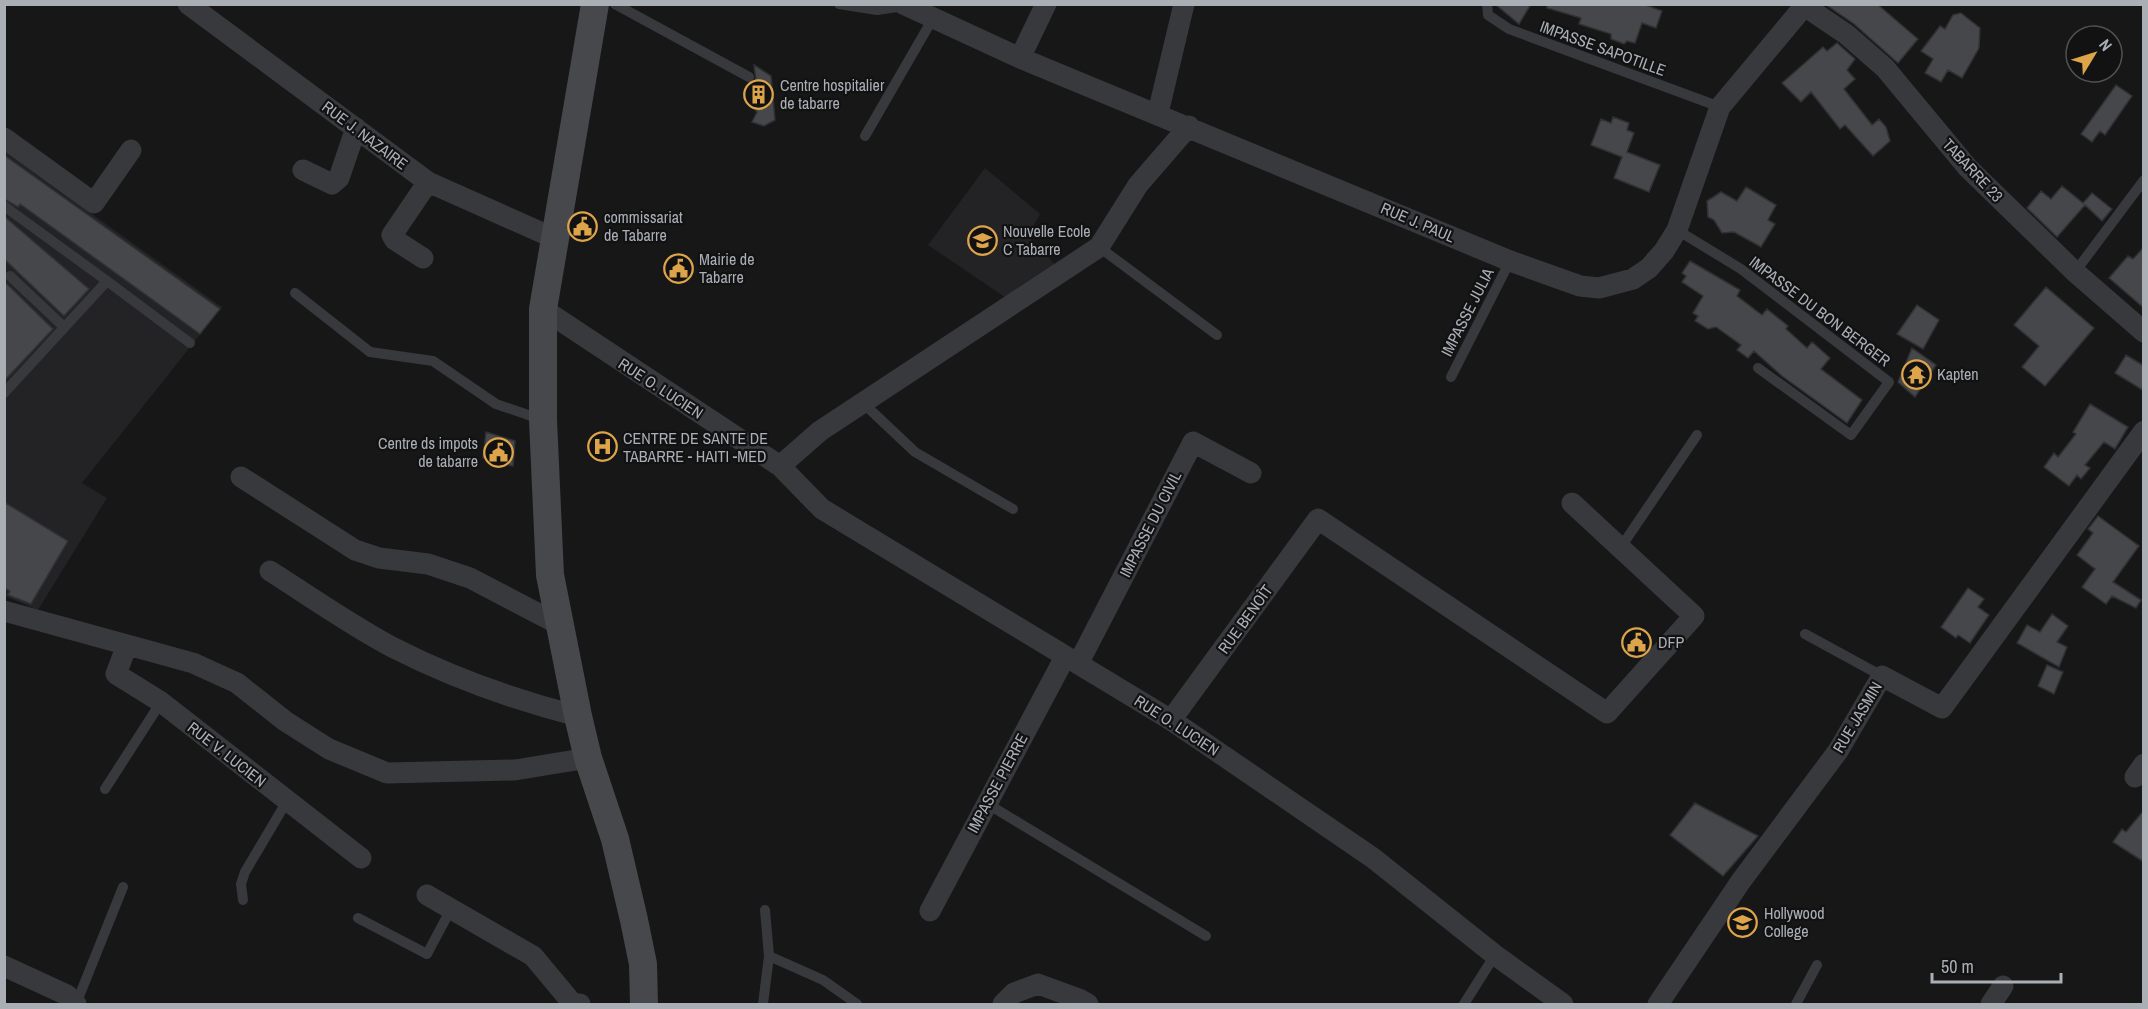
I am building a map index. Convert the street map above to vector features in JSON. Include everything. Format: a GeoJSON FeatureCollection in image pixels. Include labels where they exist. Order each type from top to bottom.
{"type":"FeatureCollection","features":[{"type":"Feature","properties":{"kind":"main road"},"geometry":{"type":"LineString","coordinates":[[595,4],[543,309],[543,420],[550,575],[588,758],[615,840],[630,902],[643,964],[644,1005]]}},
{"type":"Feature","properties":{"kind":"street","name":"RUE J. NAZAIRE"},"geometry":{"type":"LineString","coordinates":[[188,4],[428,182],[556,239]]}},
{"type":"Feature","properties":{"kind":"street"},"geometry":{"type":"LineString","coordinates":[[1020,58],[1046,4]]}},
{"type":"Feature","properties":{"kind":"street"},"geometry":{"type":"LineString","coordinates":[[1158,113],[1184,4]]}},
{"type":"Feature","properties":{"kind":"street","name":"RUE J. PAUL"},"geometry":{"type":"LineString","coordinates":[[903,5],[1020,58],[1158,113],[1510,261],[1580,286],[1615,286],[1634,279],[1649,268],[1664,251],[1677,230],[1720,107],[1806,6]]}},
{"type":"Feature","properties":{"kind":"street","name":"TABARRE 23"},"geometry":{"type":"LineString","coordinates":[[1806,6],[1846,34],[1885,68],[1968,168],[2075,272],[2144,332]]}},
{"type":"Feature","properties":{"kind":"street"},"geometry":{"type":"LineString","coordinates":[[780,466],[820,431],[1099,246],[1138,185],[1189,126]]}},
{"type":"Feature","properties":{"kind":"street"},"geometry":{"type":"LineString","coordinates":[[303,170],[332,184],[339,178],[356,128]]}},
{"type":"Feature","properties":{"kind":"street"},"geometry":{"type":"LineString","coordinates":[[4,138],[94,203],[131,150]]}},
{"type":"Feature","properties":{"kind":"street"},"geometry":{"type":"LineString","coordinates":[[423,258],[395,240],[392,235],[428,182]]}},
{"type":"Feature","properties":{"kind":"street","name":"RUE O. LUCIEN"},"geometry":{"type":"LineString","coordinates":[[543,309],[780,466],[822,509],[1172,720],[1373,858],[1495,956],[1563,1005]]}},
{"type":"Feature","properties":{"kind":"street","name":"RUE JASMIN"},"geometry":{"type":"LineString","coordinates":[[1658,1005],[1741,880],[1838,751],[1882,676],[1942,708],[2144,430]]}},
{"type":"Feature","properties":{"kind":"street","name":"IMPASSE DU CIVIL"},"geometry":{"type":"LineString","coordinates":[[1071,660],[1193,442],[1251,473]]}},
{"type":"Feature","properties":{"kind":"street"},"geometry":{"type":"LineString","coordinates":[[241,477],[355,550],[379,558],[428,564],[470,578],[560,625]]}},
{"type":"Feature","properties":{"kind":"street"},"geometry":{"type":"LineString","coordinates":[[1572,503],[1621,547]]}},
{"type":"Feature","properties":{"kind":"street","name":"RUE BENOÎT"},"geometry":{"type":"LineString","coordinates":[[1172,720],[1318,519],[1607,712],[1694,616],[1621,547]]}},
{"type":"Feature","properties":{"kind":"street"},"geometry":{"type":"LineString","coordinates":[[270,572],[393,647],[452,675],[528,704],[578,716]]}},
{"type":"Feature","properties":{"kind":"street"},"geometry":{"type":"LineString","coordinates":[[4,611],[193,663],[237,683],[285,721],[329,749],[387,772],[514,770],[588,758]]}},
{"type":"Feature","properties":{"kind":"street","name":"RUE V. LUCIEN"},"geometry":{"type":"LineString","coordinates":[[127,645],[116,674],[161,702],[361,858]]}},
{"type":"Feature","properties":{"kind":"street","name":"IMPASSE PIERRE"},"geometry":{"type":"LineString","coordinates":[[930,911],[986,803],[1071,660]]}},
{"type":"Feature","properties":{"kind":"street"},"geometry":{"type":"LineString","coordinates":[[427,895],[533,956],[573,1004],[580,1005]]}},
{"type":"Feature","properties":{"kind":"street"},"geometry":{"type":"LineString","coordinates":[[4,966],[67,995],[76,1005]]}},
{"type":"Feature","properties":{"kind":"street"},"geometry":{"type":"LineString","coordinates":[[1002,1005],[1014,993],[1038,984],[1079,999],[1088,1005]]}},
{"type":"Feature","properties":{"kind":"street"},"geometry":{"type":"LineString","coordinates":[[1991,1005],[2004,986]]}},
{"type":"Feature","properties":{"kind":"lane"},"geometry":{"type":"LineString","coordinates":[[615,4],[749,77]]}},
{"type":"Feature","properties":{"kind":"lane"},"geometry":{"type":"LineString","coordinates":[[839,4],[877,10],[903,5]]}},
{"type":"Feature","properties":{"kind":"lane","name":"IMPASSE SAPOTILLE"},"geometry":{"type":"LineString","coordinates":[[1487,4],[1488,15],[1509,29],[1720,107]]}},
{"type":"Feature","properties":{"kind":"lane"},"geometry":{"type":"LineString","coordinates":[[865,136],[932,20]]}},
{"type":"Feature","properties":{"kind":"lane"},"geometry":{"type":"LineString","coordinates":[[2075,272],[2144,180]]}},
{"type":"Feature","properties":{"kind":"lane"},"geometry":{"type":"LineString","coordinates":[[4,206],[190,343]]}},
{"type":"Feature","properties":{"kind":"lane","name":"IMPASSE DU BON BERGER"},"geometry":{"type":"LineString","coordinates":[[1677,230],[1741,268],[1889,382],[1851,435],[1758,368]]}},
{"type":"Feature","properties":{"kind":"lane"},"geometry":{"type":"LineString","coordinates":[[1099,246],[1217,335]]}},
{"type":"Feature","properties":{"kind":"lane","name":"IMPASSE JULIA"},"geometry":{"type":"LineString","coordinates":[[1451,377],[1510,261]]}},
{"type":"Feature","properties":{"kind":"lane"},"geometry":{"type":"LineString","coordinates":[[10,276],[64,327]]}},
{"type":"Feature","properties":{"kind":"lane"},"geometry":{"type":"LineString","coordinates":[[4,393],[107,281]]}},
{"type":"Feature","properties":{"kind":"lane"},"geometry":{"type":"LineString","coordinates":[[296,293],[370,352],[433,361],[496,404],[543,420]]}},
{"type":"Feature","properties":{"kind":"lane"},"geometry":{"type":"LineString","coordinates":[[863,403],[915,452],[1013,509]]}},
{"type":"Feature","properties":{"kind":"lane"},"geometry":{"type":"LineString","coordinates":[[1621,547],[1697,435]]}},
{"type":"Feature","properties":{"kind":"lane"},"geometry":{"type":"LineString","coordinates":[[1805,634],[1882,676]]}},
{"type":"Feature","properties":{"kind":"lane"},"geometry":{"type":"LineString","coordinates":[[105,789],[161,702]]}},
{"type":"Feature","properties":{"kind":"lane"},"geometry":{"type":"LineString","coordinates":[[243,900],[241,884],[245,872],[287,801]]}},
{"type":"Feature","properties":{"kind":"lane"},"geometry":{"type":"LineString","coordinates":[[986,803],[1206,936]]}},
{"type":"Feature","properties":{"kind":"lane"},"geometry":{"type":"LineString","coordinates":[[76,1005],[123,887]]}},
{"type":"Feature","properties":{"kind":"lane"},"geometry":{"type":"LineString","coordinates":[[358,918],[427,954],[451,909]]}},
{"type":"Feature","properties":{"kind":"lane"},"geometry":{"type":"LineString","coordinates":[[763,1005],[769,956],[765,910]]}},
{"type":"Feature","properties":{"kind":"lane"},"geometry":{"type":"LineString","coordinates":[[769,956],[823,980],[858,1005]]}},
{"type":"Feature","properties":{"kind":"lane"},"geometry":{"type":"LineString","coordinates":[[1464,1005],[1495,956]]}},
{"type":"Feature","properties":{"kind":"lane"},"geometry":{"type":"LineString","coordinates":[[1796,1005],[1817,965]]}},
{"type":"Feature","properties":{"kind":"shaded area"},"geometry":{"type":"Polygon","coordinates":[[[4,151],[222,307],[82,483],[107,498],[38,610],[5,596],[4,151]]]}},
{"type":"Feature","properties":{"kind":"shaded area","name":"Nouvelle Ecole C Tabarre"},"geometry":{"type":"Polygon","coordinates":[[[985,168],[1040,214],[1028,236],[1061,271],[1018,306],[928,245],[985,168]]]}},
{"type":"Feature","properties":{"kind":"building"},"geometry":{"type":"Polygon","coordinates":[[[1495,4],[1531,4],[1519,24],[1495,4]]]}},
{"type":"Feature","properties":{"kind":"building"},"geometry":{"type":"Polygon","coordinates":[[[1547,4],[1643,4],[1662,11],[1656,28],[1642,23],[1635,43],[1627,41],[1624,44],[1611,39],[1611,34],[1579,24],[1581,18],[1547,8],[1547,4]]]}},
{"type":"Feature","properties":{"kind":"building"},"geometry":{"type":"Polygon","coordinates":[[[1825,4],[1877,4],[1918,39],[1898,63],[1854,24],[1825,4]]]}},
{"type":"Feature","properties":{"kind":"building"},"geometry":{"type":"Polygon","coordinates":[[[1961,13],[1980,28],[1979,48],[1962,78],[1948,70],[1941,82],[1925,73],[1933,59],[1921,51],[1940,26],[1945,29],[1953,15],[1961,13]]]}},
{"type":"Feature","properties":{"kind":"building"},"geometry":{"type":"Polygon","coordinates":[[[1837,43],[1855,59],[1847,70],[1855,79],[1844,89],[1872,125],[1879,119],[1886,127],[1890,141],[1873,156],[1845,125],[1840,129],[1811,92],[1801,102],[1782,83],[1823,47],[1827,51],[1837,43]]]}},
{"type":"Feature","properties":{"kind":"building","name":"Centre hospitalier de tabarre"},"geometry":{"type":"Polygon","coordinates":[[[754,65],[771,76],[775,120],[764,126],[752,122],[757,112],[744,98],[750,84],[756,80],[754,65]]]}},
{"type":"Feature","properties":{"kind":"building"},"geometry":{"type":"Polygon","coordinates":[[[2116,85],[2132,96],[2105,135],[2100,131],[2092,142],[2081,134],[2116,85]]]}},
{"type":"Feature","properties":{"kind":"building"},"geometry":{"type":"Polygon","coordinates":[[[1613,117],[1629,123],[1627,130],[1634,133],[1627,152],[1660,165],[1649,192],[1614,178],[1622,157],[1591,145],[1601,119],[1611,123],[1613,117]]]}},
{"type":"Feature","properties":{"kind":"building"},"geometry":{"type":"Polygon","coordinates":[[[4,155],[220,309],[200,334],[20,204],[18,207],[4,199],[4,155]]]}},
{"type":"Feature","properties":{"kind":"building"},"geometry":{"type":"Polygon","coordinates":[[[2062,186],[2083,203],[2092,193],[2112,209],[2102,221],[2085,205],[2057,237],[2027,208],[2041,191],[2051,199],[2062,186]]]}},
{"type":"Feature","properties":{"kind":"building"},"geometry":{"type":"Polygon","coordinates":[[[1746,187],[1776,205],[1768,220],[1775,224],[1761,247],[1734,232],[1722,233],[1714,220],[1708,217],[1707,201],[1721,192],[1737,201],[1746,187]]]}},
{"type":"Feature","properties":{"kind":"building"},"geometry":{"type":"Polygon","coordinates":[[[4,216],[89,289],[64,316],[4,259],[4,216]]]}},
{"type":"Feature","properties":{"kind":"building"},"geometry":{"type":"Polygon","coordinates":[[[2144,247],[2144,308],[2109,278],[2128,256],[2133,259],[2144,247]]]}},
{"type":"Feature","properties":{"kind":"building"},"geometry":{"type":"Polygon","coordinates":[[[1690,261],[1740,290],[1737,296],[1762,315],[1767,309],[1788,326],[1786,329],[1807,348],[1812,342],[1830,358],[1821,369],[1862,400],[1847,423],[1782,376],[1754,351],[1748,358],[1737,350],[1741,345],[1716,327],[1708,329],[1695,321],[1698,316],[1693,313],[1703,296],[1682,282],[1686,276],[1682,273],[1690,261]]]}},
{"type":"Feature","properties":{"kind":"building"},"geometry":{"type":"Polygon","coordinates":[[[6,283],[53,329],[4,381],[4,287],[6,283]]]}},
{"type":"Feature","properties":{"kind":"building"},"geometry":{"type":"Polygon","coordinates":[[[2046,287],[2094,328],[2045,386],[2022,367],[2039,346],[2014,325],[2046,287]]]}},
{"type":"Feature","properties":{"kind":"building"},"geometry":{"type":"Polygon","coordinates":[[[1917,305],[1939,320],[1923,349],[1897,334],[1917,305]]]}},
{"type":"Feature","properties":{"kind":"building","name":"Kapten"},"geometry":{"type":"Polygon","coordinates":[[[1912,348],[1936,365],[1915,397],[1898,382],[1912,348]]]}},
{"type":"Feature","properties":{"kind":"building"},"geometry":{"type":"Polygon","coordinates":[[[2126,355],[2144,366],[2144,391],[2115,373],[2126,355]]]}},
{"type":"Feature","properties":{"kind":"building"},"geometry":{"type":"Polygon","coordinates":[[[2090,404],[2128,427],[2115,449],[2104,442],[2085,465],[2090,468],[2081,479],[2077,475],[2069,486],[2044,467],[2054,453],[2058,457],[2076,434],[2073,432],[2090,404]]]}},
{"type":"Feature","properties":{"kind":"building","name":"Centre ds impots de tabarre"},"geometry":{"type":"Polygon","coordinates":[[[486,432],[515,441],[513,466],[483,458],[486,432]]]}},
{"type":"Feature","properties":{"kind":"building"},"geometry":{"type":"Polygon","coordinates":[[[4,502],[68,541],[31,604],[8,595],[10,591],[4,588],[4,502]]]}},
{"type":"Feature","properties":{"kind":"building"},"geometry":{"type":"Polygon","coordinates":[[[2098,516],[2139,546],[2113,582],[2141,600],[2136,608],[2112,596],[2106,604],[2082,587],[2095,569],[2077,555],[2093,533],[2088,529],[2098,516]]]}},
{"type":"Feature","properties":{"kind":"building"},"geometry":{"type":"Polygon","coordinates":[[[1968,588],[1984,599],[1978,607],[1989,615],[1970,643],[1958,635],[1956,638],[1941,627],[1968,588]]]}},
{"type":"Feature","properties":{"kind":"building"},"geometry":{"type":"Polygon","coordinates":[[[2052,614],[2068,626],[2057,642],[2067,647],[2059,667],[2017,643],[2027,625],[2040,632],[2052,614]]]}},
{"type":"Feature","properties":{"kind":"building"},"geometry":{"type":"Polygon","coordinates":[[[2047,665],[2063,672],[2054,694],[2038,686],[2047,665]]]}},
{"type":"Feature","properties":{"kind":"building"},"geometry":{"type":"Polygon","coordinates":[[[1695,803],[1758,836],[1723,876],[1670,835],[1695,803]]]}},
{"type":"Feature","properties":{"kind":"building"},"geometry":{"type":"Polygon","coordinates":[[[2144,810],[2144,862],[2113,842],[2122,829],[2126,832],[2144,810]]]}},
{"type":"Feature","properties":{"kind":"place","name":"Centre hospitalier de tabarre"},"geometry":{"type":"Point","coordinates":[759,94]}},
{"type":"Feature","properties":{"kind":"place","name":"commissariat de Tabarre"},"geometry":{"type":"Point","coordinates":[583,226]}},
{"type":"Feature","properties":{"kind":"place","name":"Nouvelle Ecole C Tabarre"},"geometry":{"type":"Point","coordinates":[982,240]}},
{"type":"Feature","properties":{"kind":"place","name":"Mairie de Tabarre"},"geometry":{"type":"Point","coordinates":[678,268]}},
{"type":"Feature","properties":{"kind":"place","name":"Kapten"},"geometry":{"type":"Point","coordinates":[1916,374]}},
{"type":"Feature","properties":{"kind":"place","name":"CENTRE DE SANTE DE TABARRE - HAITI -MED"},"geometry":{"type":"Point","coordinates":[602,447]}},
{"type":"Feature","properties":{"kind":"place","name":"Centre ds impots de tabarre"},"geometry":{"type":"Point","coordinates":[499,452]}},
{"type":"Feature","properties":{"kind":"place","name":"DFP"},"geometry":{"type":"Point","coordinates":[1637,642]}},
{"type":"Feature","properties":{"kind":"place","name":"Hollywood College"},"geometry":{"type":"Point","coordinates":[1743,922]}}]}
